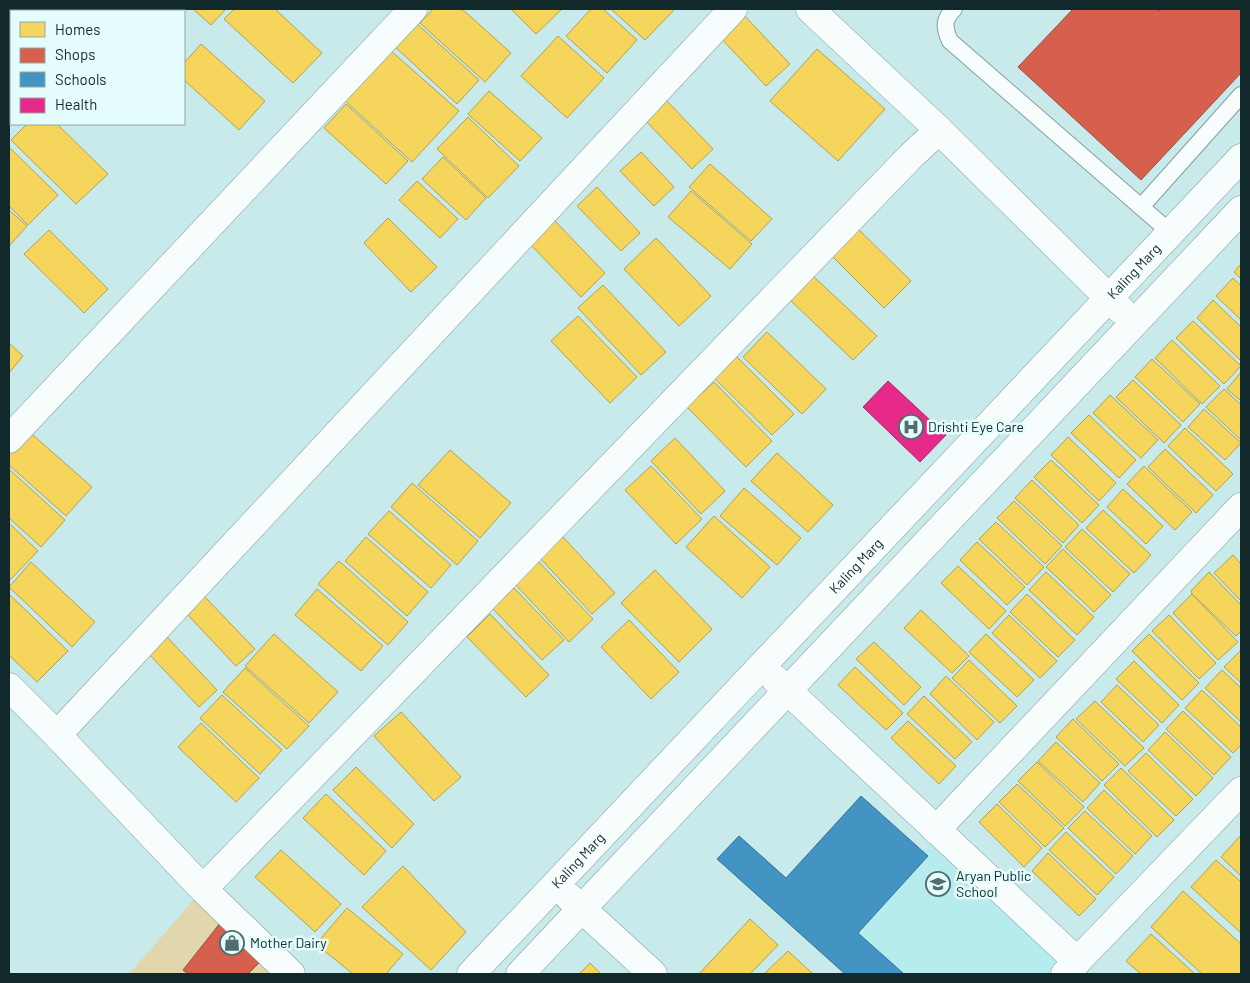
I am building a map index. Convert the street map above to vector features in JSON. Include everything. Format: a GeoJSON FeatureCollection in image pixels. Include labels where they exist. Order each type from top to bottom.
{"type":"FeatureCollection","features":[{"type":"Feature","properties":{"kind":"street"},"geometry":{"type":"LineString","coordinates":[[9,439],[413,9]]}},
{"type":"Feature","properties":{"kind":"street"},"geometry":{"type":"LineString","coordinates":[[57,734],[733,9]]}},
{"type":"Feature","properties":{"kind":"street"},"geometry":{"type":"LineString","coordinates":[[810,9],[939,130],[1135,323]]}},
{"type":"Feature","properties":{"kind":"street"},"geometry":{"type":"LineString","coordinates":[[203,889],[911,156],[939,130]]}},
{"type":"Feature","properties":{"kind":"street","name":"Kaling Marg"},"geometry":{"type":"LineString","coordinates":[[471,974],[1241,158]]}},
{"type":"Feature","properties":{"kind":"street"},"geometry":{"type":"LineString","coordinates":[[520,974],[1241,210]]}},
{"type":"Feature","properties":{"kind":"street"},"geometry":{"type":"LineString","coordinates":[[936,830],[1241,506]]}},
{"type":"Feature","properties":{"kind":"street"},"geometry":{"type":"LineString","coordinates":[[762,666],[936,830],[1071,968],[1241,791]]}},
{"type":"Feature","properties":{"kind":"street"},"geometry":{"type":"LineString","coordinates":[[9,687],[57,734],[203,889],[291,974]]}},
{"type":"Feature","properties":{"kind":"street"},"geometry":{"type":"LineString","coordinates":[[555,884],[653,974]]}},
{"type":"Feature","properties":{"kind":"lane"},"geometry":{"type":"LineString","coordinates":[[954,9],[947,15],[945,29],[950,41],[1171,233]]}},
{"type":"Feature","properties":{"kind":"lane"},"geometry":{"type":"LineString","coordinates":[[1141,207],[1241,95]]}},
{"type":"Feature","properties":{"kind":"shaded area","name":"Aryan Public School"},"geometry":{"type":"Polygon","coordinates":[[[933,839],[1065,960],[1052,974],[904,974],[854,929],[933,839]]]}},
{"type":"Feature","properties":{"kind":"shaded area"},"geometry":{"type":"Polygon","coordinates":[[[203,889],[291,974],[129,974],[203,889]]]}},
{"type":"Feature","properties":{"kind":"building: Homes"},"geometry":{"type":"Polygon","coordinates":[[[14,9],[32,9],[31,10],[14,9]]]}},
{"type":"Feature","properties":{"kind":"building: Homes"},"geometry":{"type":"Polygon","coordinates":[[[193,9],[226,9],[211,25],[193,9]]]}},
{"type":"Feature","properties":{"kind":"building: Homes"},"geometry":{"type":"Polygon","coordinates":[[[234,9],[275,9],[322,53],[293,83],[224,19],[234,9]]]}},
{"type":"Feature","properties":{"kind":"building: Homes"},"geometry":{"type":"Polygon","coordinates":[[[433,9],[462,9],[511,53],[485,82],[420,23],[433,9]]]}},
{"type":"Feature","properties":{"kind":"building: Homes"},"geometry":{"type":"Polygon","coordinates":[[[511,9],[562,9],[536,34],[511,9]]]}},
{"type":"Feature","properties":{"kind":"building: Homes"},"geometry":{"type":"Polygon","coordinates":[[[591,9],[603,9],[637,40],[607,73],[566,36],[591,9]]]}},
{"type":"Feature","properties":{"kind":"building: Homes"},"geometry":{"type":"Polygon","coordinates":[[[611,9],[675,9],[645,40],[611,9]]]}},
{"type":"Feature","properties":{"kind":"building: Homes"},"geometry":{"type":"Polygon","coordinates":[[[739,10],[790,64],[766,86],[715,32],[739,10]]]}},
{"type":"Feature","properties":{"kind":"building: Homes"},"geometry":{"type":"Polygon","coordinates":[[[415,22],[479,80],[457,104],[394,46],[415,22]]]}},
{"type":"Feature","properties":{"kind":"building: Homes"},"geometry":{"type":"Polygon","coordinates":[[[558,36],[604,78],[567,118],[521,76],[558,36]]]}},
{"type":"Feature","properties":{"kind":"building: Homes"},"geometry":{"type":"Polygon","coordinates":[[[201,44],[265,101],[239,130],[185,81],[185,62],[201,44]]]}},
{"type":"Feature","properties":{"kind":"building: Homes"},"geometry":{"type":"Polygon","coordinates":[[[389,49],[459,111],[412,162],[343,99],[389,49]]]}},
{"type":"Feature","properties":{"kind":"building: Homes"},"geometry":{"type":"Polygon","coordinates":[[[817,49],[885,109],[838,161],[770,101],[817,49]]]}},
{"type":"Feature","properties":{"kind":"building: Homes"},"geometry":{"type":"Polygon","coordinates":[[[489,91],[542,138],[520,161],[468,114],[489,91]]]}},
{"type":"Feature","properties":{"kind":"building: Homes"},"geometry":{"type":"Polygon","coordinates":[[[664,98],[713,149],[692,169],[643,118],[664,98]]]}},
{"type":"Feature","properties":{"kind":"building: Homes"},"geometry":{"type":"Polygon","coordinates":[[[346,104],[408,161],[386,184],[324,128],[346,104]]]}},
{"type":"Feature","properties":{"kind":"building: Homes"},"geometry":{"type":"Polygon","coordinates":[[[468,117],[519,166],[488,198],[437,149],[468,117]]]}},
{"type":"Feature","properties":{"kind":"building: Homes"},"geometry":{"type":"Polygon","coordinates":[[[26,125],[58,125],[108,174],[76,204],[11,140],[26,125]]]}},
{"type":"Feature","properties":{"kind":"building: Homes"},"geometry":{"type":"Polygon","coordinates":[[[9,147],[58,195],[28,225],[9,206],[9,147]]]}},
{"type":"Feature","properties":{"kind":"building: Homes"},"geometry":{"type":"Polygon","coordinates":[[[641,152],[674,187],[654,206],[620,171],[641,152]]]}},
{"type":"Feature","properties":{"kind":"building: Homes"},"geometry":{"type":"Polygon","coordinates":[[[443,157],[486,198],[466,220],[422,179],[443,157]]]}},
{"type":"Feature","properties":{"kind":"building: Homes"},"geometry":{"type":"Polygon","coordinates":[[[710,164],[772,219],[751,241],[689,187],[710,164]]]}},
{"type":"Feature","properties":{"kind":"building: Homes"},"geometry":{"type":"Polygon","coordinates":[[[417,181],[458,219],[440,238],[399,200],[417,181]]]}},
{"type":"Feature","properties":{"kind":"building: Homes"},"geometry":{"type":"Polygon","coordinates":[[[597,187],[640,233],[621,251],[577,206],[597,187]]]}},
{"type":"Feature","properties":{"kind":"building: Homes"},"geometry":{"type":"Polygon","coordinates":[[[691,191],[752,244],[730,269],[668,217],[691,191]]]}},
{"type":"Feature","properties":{"kind":"building: Homes"},"geometry":{"type":"Polygon","coordinates":[[[9,210],[27,226],[9,246],[9,210]]]}},
{"type":"Feature","properties":{"kind":"building: Homes"},"geometry":{"type":"Polygon","coordinates":[[[388,218],[437,267],[411,292],[364,243],[388,218]]]}},
{"type":"Feature","properties":{"kind":"building: Homes"},"geometry":{"type":"Polygon","coordinates":[[[555,221],[605,273],[581,297],[530,244],[555,221]]]}},
{"type":"Feature","properties":{"kind":"building: Homes"},"geometry":{"type":"Polygon","coordinates":[[[853,224],[911,281],[884,308],[827,251],[853,224]]]}},
{"type":"Feature","properties":{"kind":"building: Homes"},"geometry":{"type":"Polygon","coordinates":[[[49,230],[108,289],[84,313],[24,254],[49,230]]]}},
{"type":"Feature","properties":{"kind":"building: Homes"},"geometry":{"type":"Polygon","coordinates":[[[656,238],[711,296],[679,326],[624,269],[656,238]]]}},
{"type":"Feature","properties":{"kind":"building: Homes"},"geometry":{"type":"Polygon","coordinates":[[[1241,264],[1241,279],[1234,272],[1241,264]]]}},
{"type":"Feature","properties":{"kind":"building: Homes"},"geometry":{"type":"Polygon","coordinates":[[[813,276],[877,336],[853,360],[790,300],[813,276]]]}},
{"type":"Feature","properties":{"kind":"building: Homes"},"geometry":{"type":"Polygon","coordinates":[[[1233,278],[1241,286],[1241,320],[1216,296],[1233,278]]]}},
{"type":"Feature","properties":{"kind":"building: Homes"},"geometry":{"type":"Polygon","coordinates":[[[603,285],[666,352],[641,375],[578,308],[603,285]]]}},
{"type":"Feature","properties":{"kind":"building: Homes"},"geometry":{"type":"Polygon","coordinates":[[[1213,300],[1241,327],[1241,361],[1197,318],[1213,300]]]}},
{"type":"Feature","properties":{"kind":"building: Homes"},"geometry":{"type":"Polygon","coordinates":[[[578,316],[637,377],[610,403],[551,341],[578,316]]]}},
{"type":"Feature","properties":{"kind":"building: Homes"},"geometry":{"type":"Polygon","coordinates":[[[1193,321],[1241,366],[1224,384],[1176,338],[1193,321]]]}},
{"type":"Feature","properties":{"kind":"building: Homes"},"geometry":{"type":"Polygon","coordinates":[[[767,332],[826,389],[802,414],[743,357],[767,332]]]}},
{"type":"Feature","properties":{"kind":"building: Homes"},"geometry":{"type":"Polygon","coordinates":[[[1172,340],[1220,386],[1202,404],[1155,358],[1172,340]]]}},
{"type":"Feature","properties":{"kind":"building: Homes"},"geometry":{"type":"Polygon","coordinates":[[[9,343],[23,356],[9,373],[9,343]]]}},
{"type":"Feature","properties":{"kind":"building: Homes"},"geometry":{"type":"Polygon","coordinates":[[[729,349],[794,414],[772,435],[707,371],[729,349]]]}},
{"type":"Feature","properties":{"kind":"building: Homes"},"geometry":{"type":"Polygon","coordinates":[[[1152,359],[1200,404],[1183,422],[1135,377],[1152,359]]]}},
{"type":"Feature","properties":{"kind":"building: Homes"},"geometry":{"type":"Polygon","coordinates":[[[1241,372],[1241,401],[1227,389],[1241,372]]]}},
{"type":"Feature","properties":{"kind":"building: Homes"},"geometry":{"type":"Polygon","coordinates":[[[1133,380],[1181,425],[1164,443],[1116,397],[1133,380]]]}},
{"type":"Feature","properties":{"kind":"building: Homes"},"geometry":{"type":"Polygon","coordinates":[[[714,382],[772,441],[746,467],[687,407],[714,382]]]}},
{"type":"Feature","properties":{"kind":"building: Homes"},"geometry":{"type":"Polygon","coordinates":[[[1224,389],[1241,405],[1241,440],[1206,407],[1224,389]]]}},
{"type":"Feature","properties":{"kind":"building: Homes"},"geometry":{"type":"Polygon","coordinates":[[[1110,395],[1158,440],[1141,458],[1093,413],[1110,395]]]}},
{"type":"Feature","properties":{"kind":"building: Homes"},"geometry":{"type":"Polygon","coordinates":[[[1204,409],[1241,443],[1225,460],[1188,427],[1204,409]]]}},
{"type":"Feature","properties":{"kind":"building: Homes"},"geometry":{"type":"Polygon","coordinates":[[[1089,415],[1136,460],[1119,478],[1071,433],[1089,415]]]}},
{"type":"Feature","properties":{"kind":"building: Homes"},"geometry":{"type":"Polygon","coordinates":[[[1185,428],[1233,474],[1216,491],[1168,446],[1185,428]]]}},
{"type":"Feature","properties":{"kind":"building: Homes"},"geometry":{"type":"Polygon","coordinates":[[[26,429],[92,487],[66,516],[9,465],[9,448],[26,429]]]}},
{"type":"Feature","properties":{"kind":"building: Homes"},"geometry":{"type":"Polygon","coordinates":[[[1068,437],[1116,483],[1099,501],[1051,455],[1068,437]]]}},
{"type":"Feature","properties":{"kind":"building: Homes"},"geometry":{"type":"Polygon","coordinates":[[[675,438],[725,491],[701,514],[651,461],[675,438]]]}},
{"type":"Feature","properties":{"kind":"building: Homes"},"geometry":{"type":"Polygon","coordinates":[[[1165,449],[1213,495],[1196,513],[1148,467],[1165,449]]]}},
{"type":"Feature","properties":{"kind":"building: Homes"},"geometry":{"type":"Polygon","coordinates":[[[450,450],[511,503],[480,538],[418,485],[450,450]]]}},
{"type":"Feature","properties":{"kind":"building: Homes"},"geometry":{"type":"Polygon","coordinates":[[[777,453],[833,505],[808,532],[751,481],[777,453]]]}},
{"type":"Feature","properties":{"kind":"building: Homes"},"geometry":{"type":"Polygon","coordinates":[[[1051,460],[1099,505],[1082,523],[1034,477],[1051,460]]]}},
{"type":"Feature","properties":{"kind":"building: Homes"},"geometry":{"type":"Polygon","coordinates":[[[651,466],[702,519],[676,544],[625,490],[651,466]]]}},
{"type":"Feature","properties":{"kind":"building: Homes"},"geometry":{"type":"Polygon","coordinates":[[[1144,466],[1192,512],[1175,530],[1127,484],[1144,466]]]}},
{"type":"Feature","properties":{"kind":"building: Homes"},"geometry":{"type":"Polygon","coordinates":[[[9,469],[65,520],[41,547],[9,518],[9,469]]]}},
{"type":"Feature","properties":{"kind":"building: Homes"},"geometry":{"type":"Polygon","coordinates":[[[1032,480],[1079,525],[1063,543],[1015,498],[1032,480]]]}},
{"type":"Feature","properties":{"kind":"building: Homes"},"geometry":{"type":"Polygon","coordinates":[[[412,483],[478,541],[457,565],[391,507],[412,483]]]}},
{"type":"Feature","properties":{"kind":"building: Homes"},"geometry":{"type":"Polygon","coordinates":[[[744,488],[801,538],[777,565],[720,516],[744,488]]]}},
{"type":"Feature","properties":{"kind":"building: Homes"},"geometry":{"type":"Polygon","coordinates":[[[1123,489],[1163,526],[1146,544],[1107,507],[1123,489]]]}},
{"type":"Feature","properties":{"kind":"building: Homes"},"geometry":{"type":"Polygon","coordinates":[[[1014,501],[1062,546],[1045,564],[997,518],[1014,501]]]}},
{"type":"Feature","properties":{"kind":"building: Homes"},"geometry":{"type":"Polygon","coordinates":[[[1103,510],[1151,555],[1134,573],[1086,528],[1103,510]]]}},
{"type":"Feature","properties":{"kind":"building: Homes"},"geometry":{"type":"Polygon","coordinates":[[[389,511],[451,565],[431,588],[368,534],[389,511]]]}},
{"type":"Feature","properties":{"kind":"building: Homes"},"geometry":{"type":"Polygon","coordinates":[[[714,516],[770,567],[742,598],[686,547],[714,516]]]}},
{"type":"Feature","properties":{"kind":"building: Homes"},"geometry":{"type":"Polygon","coordinates":[[[996,522],[1044,567],[1027,585],[979,539],[996,522]]]}},
{"type":"Feature","properties":{"kind":"building: Homes"},"geometry":{"type":"Polygon","coordinates":[[[9,523],[38,551],[9,581],[9,523]]]}},
{"type":"Feature","properties":{"kind":"building: Homes"},"geometry":{"type":"Polygon","coordinates":[[[1082,529],[1130,574],[1113,592],[1065,547],[1082,529]]]}},
{"type":"Feature","properties":{"kind":"building: Homes"},"geometry":{"type":"Polygon","coordinates":[[[562,536],[615,593],[592,614],[539,557],[562,536]]]}},
{"type":"Feature","properties":{"kind":"building: Homes"},"geometry":{"type":"Polygon","coordinates":[[[366,537],[428,592],[407,616],[345,561],[366,537]]]}},
{"type":"Feature","properties":{"kind":"building: Homes"},"geometry":{"type":"Polygon","coordinates":[[[977,542],[1025,587],[1007,605],[960,560],[977,542]]]}},
{"type":"Feature","properties":{"kind":"building: Homes"},"geometry":{"type":"Polygon","coordinates":[[[1063,549],[1111,595],[1094,612],[1046,567],[1063,549]]]}},
{"type":"Feature","properties":{"kind":"building: Homes"},"geometry":{"type":"Polygon","coordinates":[[[1233,555],[1241,564],[1241,601],[1214,573],[1233,555]]]}},
{"type":"Feature","properties":{"kind":"building: Homes"},"geometry":{"type":"Polygon","coordinates":[[[339,561],[408,622],[388,645],[318,584],[339,561]]]}},
{"type":"Feature","properties":{"kind":"building: Homes"},"geometry":{"type":"Polygon","coordinates":[[[538,561],[593,619],[569,642],[514,583],[538,561]]]}},
{"type":"Feature","properties":{"kind":"building: Homes"},"geometry":{"type":"Polygon","coordinates":[[[31,562],[95,622],[72,647],[9,587],[31,562]]]}},
{"type":"Feature","properties":{"kind":"building: Homes"},"geometry":{"type":"Polygon","coordinates":[[[958,566],[1006,611],[989,629],[941,583],[958,566]]]}},
{"type":"Feature","properties":{"kind":"building: Homes"},"geometry":{"type":"Polygon","coordinates":[[[655,570],[712,629],[679,662],[621,603],[655,570]]]}},
{"type":"Feature","properties":{"kind":"building: Homes"},"geometry":{"type":"Polygon","coordinates":[[[1046,572],[1094,617],[1077,635],[1029,590],[1046,572]]]}},
{"type":"Feature","properties":{"kind":"building: Homes"},"geometry":{"type":"Polygon","coordinates":[[[1209,572],[1241,605],[1241,631],[1236,636],[1192,594],[1191,591],[1209,572]]]}},
{"type":"Feature","properties":{"kind":"building: Homes"},"geometry":{"type":"Polygon","coordinates":[[[514,588],[564,640],[542,660],[492,608],[514,588]]]}},
{"type":"Feature","properties":{"kind":"building: Homes"},"geometry":{"type":"Polygon","coordinates":[[[317,589],[383,646],[361,671],[295,615],[317,589]]]}},
{"type":"Feature","properties":{"kind":"building: Homes"},"geometry":{"type":"Polygon","coordinates":[[[9,594],[68,651],[37,682],[9,655],[9,594]]]}},
{"type":"Feature","properties":{"kind":"building: Homes"},"geometry":{"type":"Polygon","coordinates":[[[1027,594],[1075,640],[1058,657],[1010,612],[1027,594]]]}},
{"type":"Feature","properties":{"kind":"building: Homes"},"geometry":{"type":"Polygon","coordinates":[[[1192,594],[1238,642],[1218,660],[1173,613],[1192,594]]]}},
{"type":"Feature","properties":{"kind":"building: Homes"},"geometry":{"type":"Polygon","coordinates":[[[203,595],[255,649],[236,666],[185,612],[203,595]]]}},
{"type":"Feature","properties":{"kind":"building: Homes"},"geometry":{"type":"Polygon","coordinates":[[[921,610],[969,656],[952,673],[904,628],[921,610]]]}},
{"type":"Feature","properties":{"kind":"building: Homes"},"geometry":{"type":"Polygon","coordinates":[[[490,614],[549,675],[526,697],[467,637],[490,614]]]}},
{"type":"Feature","properties":{"kind":"building: Homes"},"geometry":{"type":"Polygon","coordinates":[[[1009,615],[1057,661],[1040,678],[992,633],[1009,615]]]}},
{"type":"Feature","properties":{"kind":"building: Homes"},"geometry":{"type":"Polygon","coordinates":[[[1169,615],[1216,663],[1199,679],[1152,631],[1169,615]]]}},
{"type":"Feature","properties":{"kind":"building: Homes"},"geometry":{"type":"Polygon","coordinates":[[[629,620],[679,672],[651,699],[601,647],[629,620]]]}},
{"type":"Feature","properties":{"kind":"building: Homes"},"geometry":{"type":"Polygon","coordinates":[[[274,634],[338,692],[309,723],[245,666],[274,634]]]}},
{"type":"Feature","properties":{"kind":"building: Homes"},"geometry":{"type":"Polygon","coordinates":[[[986,634],[1034,680],[1017,697],[969,652],[986,634]]]}},
{"type":"Feature","properties":{"kind":"building: Homes"},"geometry":{"type":"Polygon","coordinates":[[[1149,634],[1199,683],[1182,700],[1132,651],[1149,634]]]}},
{"type":"Feature","properties":{"kind":"building: Homes"},"geometry":{"type":"Polygon","coordinates":[[[166,636],[217,690],[199,707],[148,653],[166,636]]]}},
{"type":"Feature","properties":{"kind":"building: Homes"},"geometry":{"type":"Polygon","coordinates":[[[874,642],[921,687],[904,705],[856,659],[874,642]]]}},
{"type":"Feature","properties":{"kind":"building: Homes"},"geometry":{"type":"Polygon","coordinates":[[[1241,650],[1241,683],[1224,667],[1241,650]]]}},
{"type":"Feature","properties":{"kind":"building: Homes"},"geometry":{"type":"Polygon","coordinates":[[[969,660],[1017,706],[1000,723],[952,678],[969,660]]]}},
{"type":"Feature","properties":{"kind":"building: Homes"},"geometry":{"type":"Polygon","coordinates":[[[1134,661],[1179,705],[1162,723],[1116,679],[1134,661]]]}},
{"type":"Feature","properties":{"kind":"building: Homes"},"geometry":{"type":"Polygon","coordinates":[[[855,667],[903,713],[886,730],[838,685],[855,667]]]}},
{"type":"Feature","properties":{"kind":"building: Homes"},"geometry":{"type":"Polygon","coordinates":[[[245,668],[309,726],[287,749],[223,692],[245,668]]]}},
{"type":"Feature","properties":{"kind":"building: Homes"},"geometry":{"type":"Polygon","coordinates":[[[1222,670],[1241,688],[1241,722],[1205,688],[1222,670]]]}},
{"type":"Feature","properties":{"kind":"building: Homes"},"geometry":{"type":"Polygon","coordinates":[[[946,676],[994,722],[977,740],[930,694],[946,676]]]}},
{"type":"Feature","properties":{"kind":"building: Homes"},"geometry":{"type":"Polygon","coordinates":[[[1117,685],[1159,725],[1143,742],[1101,702],[1117,685]]]}},
{"type":"Feature","properties":{"kind":"building: Homes"},"geometry":{"type":"Polygon","coordinates":[[[1202,690],[1241,727],[1241,745],[1233,753],[1185,708],[1202,690]]]}},
{"type":"Feature","properties":{"kind":"building: Homes"},"geometry":{"type":"Polygon","coordinates":[[[222,695],[282,750],[260,774],[200,718],[222,695]]]}},
{"type":"Feature","properties":{"kind":"building: Homes"},"geometry":{"type":"Polygon","coordinates":[[[924,696],[972,742],[955,759],[907,714],[924,696]]]}},
{"type":"Feature","properties":{"kind":"building: Homes"},"geometry":{"type":"Polygon","coordinates":[[[1095,701],[1144,748],[1125,766],[1076,719],[1095,701]]]}},
{"type":"Feature","properties":{"kind":"building: Homes"},"geometry":{"type":"Polygon","coordinates":[[[1183,711],[1231,757],[1214,775],[1166,729],[1183,711]]]}},
{"type":"Feature","properties":{"kind":"building: Homes"},"geometry":{"type":"Polygon","coordinates":[[[401,712],[461,777],[434,801],[374,736],[401,712]]]}},
{"type":"Feature","properties":{"kind":"building: Homes"},"geometry":{"type":"Polygon","coordinates":[[[1073,719],[1119,764],[1102,781],[1056,737],[1073,719]]]}},
{"type":"Feature","properties":{"kind":"building: Homes"},"geometry":{"type":"Polygon","coordinates":[[[908,721],[956,766],[939,784],[891,738],[908,721]]]}},
{"type":"Feature","properties":{"kind":"building: Homes"},"geometry":{"type":"Polygon","coordinates":[[[201,723],[259,778],[236,802],[178,747],[201,723]]]}},
{"type":"Feature","properties":{"kind":"building: Homes"},"geometry":{"type":"Polygon","coordinates":[[[1165,732],[1213,778],[1196,796],[1148,750],[1165,732]]]}},
{"type":"Feature","properties":{"kind":"building: Homes"},"geometry":{"type":"Polygon","coordinates":[[[1056,742],[1100,783],[1083,802],[1038,761],[1056,742]]]}},
{"type":"Feature","properties":{"kind":"building: Homes"},"geometry":{"type":"Polygon","coordinates":[[[1146,753],[1193,799],[1176,816],[1128,771],[1146,753]]]}},
{"type":"Feature","properties":{"kind":"building: Homes"},"geometry":{"type":"Polygon","coordinates":[[[1037,762],[1084,807],[1065,826],[1018,781],[1037,762]]]}},
{"type":"Feature","properties":{"kind":"building: Homes"},"geometry":{"type":"Polygon","coordinates":[[[356,767],[414,824],[392,848],[333,790],[356,767]]]}},
{"type":"Feature","properties":{"kind":"building: Homes"},"geometry":{"type":"Polygon","coordinates":[[[1121,768],[1174,820],[1157,837],[1104,785],[1121,768]]]}},
{"type":"Feature","properties":{"kind":"building: Homes"},"geometry":{"type":"Polygon","coordinates":[[[1017,784],[1064,828],[1045,847],[999,802],[1017,784]]]}},
{"type":"Feature","properties":{"kind":"building: Homes"},"geometry":{"type":"Polygon","coordinates":[[[1104,790],[1152,836],[1135,854],[1087,808],[1104,790]]]}},
{"type":"Feature","properties":{"kind":"building: Homes"},"geometry":{"type":"Polygon","coordinates":[[[326,794],[386,851],[364,875],[303,818],[326,794]]]}},
{"type":"Feature","properties":{"kind":"building: Homes"},"geometry":{"type":"Polygon","coordinates":[[[997,804],[1042,848],[1024,867],[979,822],[997,804]]]}},
{"type":"Feature","properties":{"kind":"building: Homes"},"geometry":{"type":"Polygon","coordinates":[[[1085,811],[1133,856],[1116,874],[1068,828],[1085,811]]]}},
{"type":"Feature","properties":{"kind":"building: Homes"},"geometry":{"type":"Polygon","coordinates":[[[1066,832],[1114,877],[1097,895],[1049,850],[1066,832]]]}},
{"type":"Feature","properties":{"kind":"building: Homes"},"geometry":{"type":"Polygon","coordinates":[[[1241,835],[1241,876],[1221,857],[1241,835]]]}},
{"type":"Feature","properties":{"kind":"building: Homes"},"geometry":{"type":"Polygon","coordinates":[[[281,850],[341,904],[315,932],[255,877],[281,850]]]}},
{"type":"Feature","properties":{"kind":"building: Homes"},"geometry":{"type":"Polygon","coordinates":[[[1048,853],[1096,899],[1079,916],[1032,871],[1048,853]]]}},
{"type":"Feature","properties":{"kind":"building: Homes"},"geometry":{"type":"Polygon","coordinates":[[[1216,860],[1241,882],[1241,933],[1191,887],[1216,860]]]}},
{"type":"Feature","properties":{"kind":"building: Homes"},"geometry":{"type":"Polygon","coordinates":[[[403,866],[466,932],[431,970],[362,907],[403,866]]]}},
{"type":"Feature","properties":{"kind":"building: Homes"},"geometry":{"type":"Polygon","coordinates":[[[1183,891],[1241,944],[1241,974],[1202,974],[1151,927],[1183,891]]]}},
{"type":"Feature","properties":{"kind":"building: Homes"},"geometry":{"type":"Polygon","coordinates":[[[347,908],[403,954],[386,974],[353,974],[316,944],[347,908]]]}},
{"type":"Feature","properties":{"kind":"building: Homes"},"geometry":{"type":"Polygon","coordinates":[[[750,919],[778,945],[750,974],[699,974],[750,919]]]}},
{"type":"Feature","properties":{"kind":"building: Homes"},"geometry":{"type":"Polygon","coordinates":[[[1151,934],[1195,974],[1141,974],[1126,961],[1151,934]]]}},
{"type":"Feature","properties":{"kind":"building: Homes"},"geometry":{"type":"Polygon","coordinates":[[[788,951],[813,974],[764,974],[788,951]]]}},
{"type":"Feature","properties":{"kind":"building: Homes"},"geometry":{"type":"Polygon","coordinates":[[[590,963],[601,974],[579,974],[590,963]]]}},
{"type":"Feature","properties":{"kind":"building: Shops"},"geometry":{"type":"Polygon","coordinates":[[[1073,9],[1157,9],[1159,11],[1161,9],[1241,9],[1241,73],[1141,180],[1018,67],[1073,9]]]}},
{"type":"Feature","properties":{"kind":"building: Shops","name":"Mother Dairy"},"geometry":{"type":"Polygon","coordinates":[[[228,913],[269,953],[248,974],[188,974],[183,970],[228,913]]]}},
{"type":"Feature","properties":{"kind":"building: Schools","name":"Aryan Public School"},"geometry":{"type":"Polygon","coordinates":[[[861,796],[928,856],[858,933],[904,974],[845,974],[717,859],[739,836],[786,878],[861,796]]]}},
{"type":"Feature","properties":{"kind":"building: Health"},"geometry":{"type":"Polygon","coordinates":[[[888,381],[946,435],[920,462],[863,407],[888,381]]]}},
{"type":"Feature","properties":{"kind":"place","name":"Drishti Eye Care"},"geometry":{"type":"Point","coordinates":[911,427]}},
{"type":"Feature","properties":{"kind":"place","name":"Aryan Public School"},"geometry":{"type":"Point","coordinates":[938,884]}},
{"type":"Feature","properties":{"kind":"place","name":"Mother Dairy"},"geometry":{"type":"Point","coordinates":[232,943]}}]}
